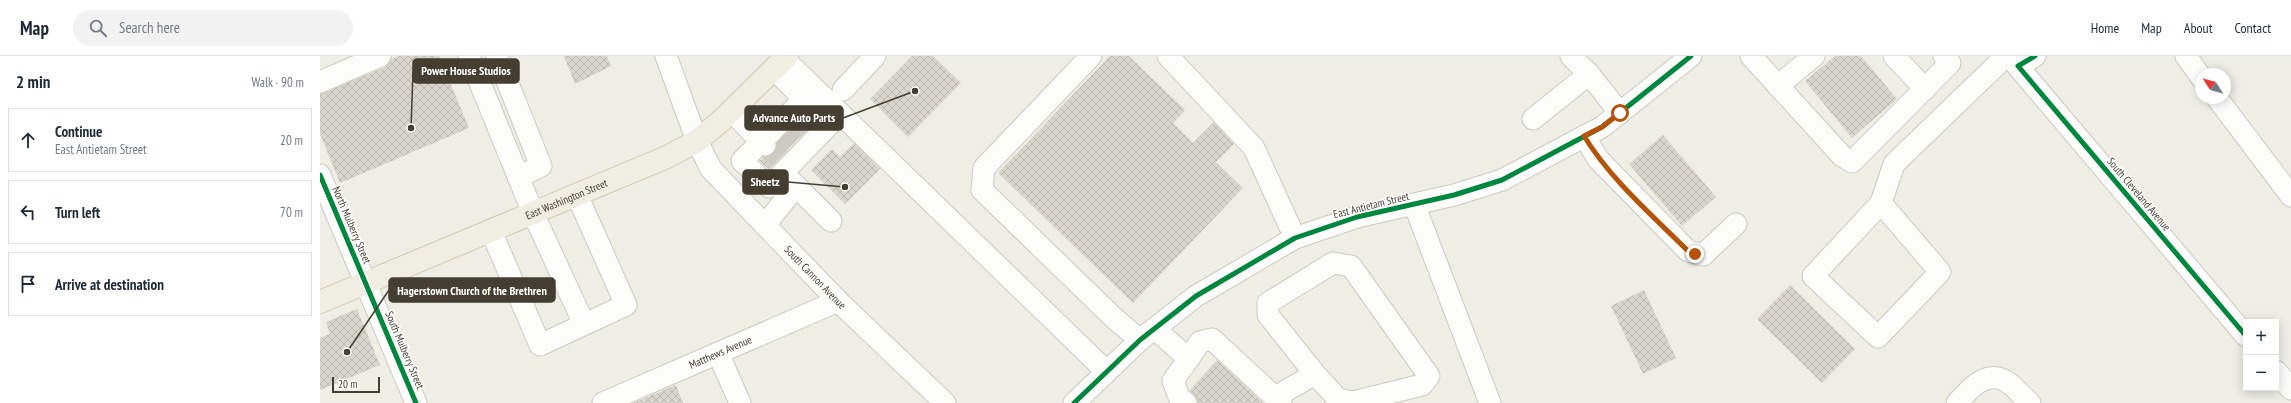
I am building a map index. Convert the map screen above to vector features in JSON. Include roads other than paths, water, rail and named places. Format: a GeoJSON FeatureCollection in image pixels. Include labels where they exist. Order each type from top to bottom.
{"type":"FeatureCollection","features":[{"type":"Feature","properties":{"kind":"main road","name":"East Washington Street"},"geometry":{"type":"LineString","coordinates":[[320,302],[667,157],[697,141],[732,111],[782,62]]}},
{"type":"Feature","properties":{"kind":"street"},"geometry":{"type":"LineString","coordinates":[[320,82],[380,56]]}},
{"type":"Feature","properties":{"kind":"street"},"geometry":{"type":"LineString","coordinates":[[469,56],[533,213],[584,324]]}},
{"type":"Feature","properties":{"kind":"street"},"geometry":{"type":"LineString","coordinates":[[497,56],[541,166],[518,177]]}},
{"type":"Feature","properties":{"kind":"street","name":"South Cannon Avenue"},"geometry":{"type":"LineString","coordinates":[[666,56],[697,141],[711,169],[838,301],[945,403]]}},
{"type":"Feature","properties":{"kind":"street"},"geometry":{"type":"LineString","coordinates":[[843,90],[875,56]]}},
{"type":"Feature","properties":{"kind":"street"},"geometry":{"type":"LineString","coordinates":[[1091,56],[984,168],[982,190],[1114,318],[1148,334],[1189,359]]}},
{"type":"Feature","properties":{"kind":"street"},"geometry":{"type":"LineString","coordinates":[[1168,56],[1254,148],[1295,238]]}},
{"type":"Feature","properties":{"kind":"street"},"geometry":{"type":"LineString","coordinates":[[1571,56],[1589,74],[1620,113]]}},
{"type":"Feature","properties":{"kind":"street","name":"East Antietam Street"},"geometry":{"type":"LineString","coordinates":[[1074,403],[1148,334],[1196,296],[1295,238],[1357,217],[1454,195],[1502,180],[1602,127],[1691,56]]}},
{"type":"Feature","properties":{"kind":"street"},"geometry":{"type":"LineString","coordinates":[[1778,86],[1814,56]]}},
{"type":"Feature","properties":{"kind":"street"},"geometry":{"type":"LineString","coordinates":[[1894,56],[1924,89]]}},
{"type":"Feature","properties":{"kind":"street"},"geometry":{"type":"LineString","coordinates":[[1756,58],[1778,86],[1842,156],[1852,162],[1950,63],[1944,56]]}},
{"type":"Feature","properties":{"kind":"street"},"geometry":{"type":"LineString","coordinates":[[2186,56],[2195,69]]}},
{"type":"Feature","properties":{"kind":"street"},"geometry":{"type":"LineString","coordinates":[[1881,203],[1940,272],[1878,337],[1813,276],[1881,203],[1894,164],[2017,58]]}},
{"type":"Feature","properties":{"kind":"street","name":"South Cleveland Avenue"},"geometry":{"type":"LineString","coordinates":[[2017,58],[2243,332]]}},
{"type":"Feature","properties":{"kind":"street"},"geometry":{"type":"LineString","coordinates":[[782,62],[804,99],[830,124],[788,145]]}},
{"type":"Feature","properties":{"kind":"street"},"geometry":{"type":"LineString","coordinates":[[782,62],[1107,372]]}},
{"type":"Feature","properties":{"kind":"street"},"geometry":{"type":"LineString","coordinates":[[1533,119],[1589,74]]}},
{"type":"Feature","properties":{"kind":"street"},"geometry":{"type":"LineString","coordinates":[[765,225],[788,145],[804,99]]}},
{"type":"Feature","properties":{"kind":"street"},"geometry":{"type":"LineString","coordinates":[[2222,104],[2291,196]]}},
{"type":"Feature","properties":{"kind":"street"},"geometry":{"type":"LineString","coordinates":[[732,111],[788,145],[831,221]]}},
{"type":"Feature","properties":{"kind":"street"},"geometry":{"type":"LineString","coordinates":[[1584,136],[1598,159],[1688,251],[1703,254],[1736,224]]}},
{"type":"Feature","properties":{"kind":"street","name":"North Mulberry Street"},"geometry":{"type":"LineString","coordinates":[[320,175],[366,283]]}},
{"type":"Feature","properties":{"kind":"street"},"geometry":{"type":"LineString","coordinates":[[491,231],[540,345],[626,305],[577,195]]}},
{"type":"Feature","properties":{"kind":"street"},"geometry":{"type":"LineString","coordinates":[[1414,204],[1490,403]]}},
{"type":"Feature","properties":{"kind":"street"},"geometry":{"type":"LineString","coordinates":[[1333,264],[1351,266],[1429,376],[1422,385],[1389,398],[1353,402],[1338,399],[1314,374],[1268,315],[1268,303],[1333,264]]}},
{"type":"Feature","properties":{"kind":"street","name":"South Mulberry Street"},"geometry":{"type":"LineString","coordinates":[[366,283],[416,403]]}},
{"type":"Feature","properties":{"kind":"street","name":"Matthews Avenue"},"geometry":{"type":"LineString","coordinates":[[603,403],[838,301]]}},
{"type":"Feature","properties":{"kind":"street"},"geometry":{"type":"LineString","coordinates":[[1186,403],[1178,397],[1173,381],[1200,342],[1212,339],[1278,400],[1314,374]]}},
{"type":"Feature","properties":{"kind":"street"},"geometry":{"type":"LineString","coordinates":[[718,353],[740,403]]}},
{"type":"Feature","properties":{"kind":"street"},"geometry":{"type":"LineString","coordinates":[[2279,375],[2291,389]]}},
{"type":"Feature","properties":{"kind":"street"},"geometry":{"type":"LineString","coordinates":[[1957,403],[1975,384],[1987,378],[2004,380],[2030,403]]}},
{"type":"Feature","properties":{"kind":"tunnel"},"geometry":{"type":"LineString","coordinates":[[793,117],[807,130]]}},
{"type":"Feature","properties":{"kind":"tunnel"},"geometry":{"type":"LineString","coordinates":[[780,131],[793,143]]}},
{"type":"Feature","properties":{"kind":"tunnel"},"geometry":{"type":"LineString","coordinates":[[765,145],[779,159]]}},
{"type":"Feature","properties":{"kind":"place","name":"Advance Auto Parts"},"geometry":{"type":"Point","coordinates":[915,91]}},
{"type":"Feature","properties":{"kind":"place","name":"Power House Studios"},"geometry":{"type":"Point","coordinates":[411,128]}},
{"type":"Feature","properties":{"kind":"place","name":"Sheetz"},"geometry":{"type":"Point","coordinates":[845,187]}},
{"type":"Feature","properties":{"kind":"place","name":"Hagerstown Church of the Brethren"},"geometry":{"type":"Point","coordinates":[347,352]}}]}
